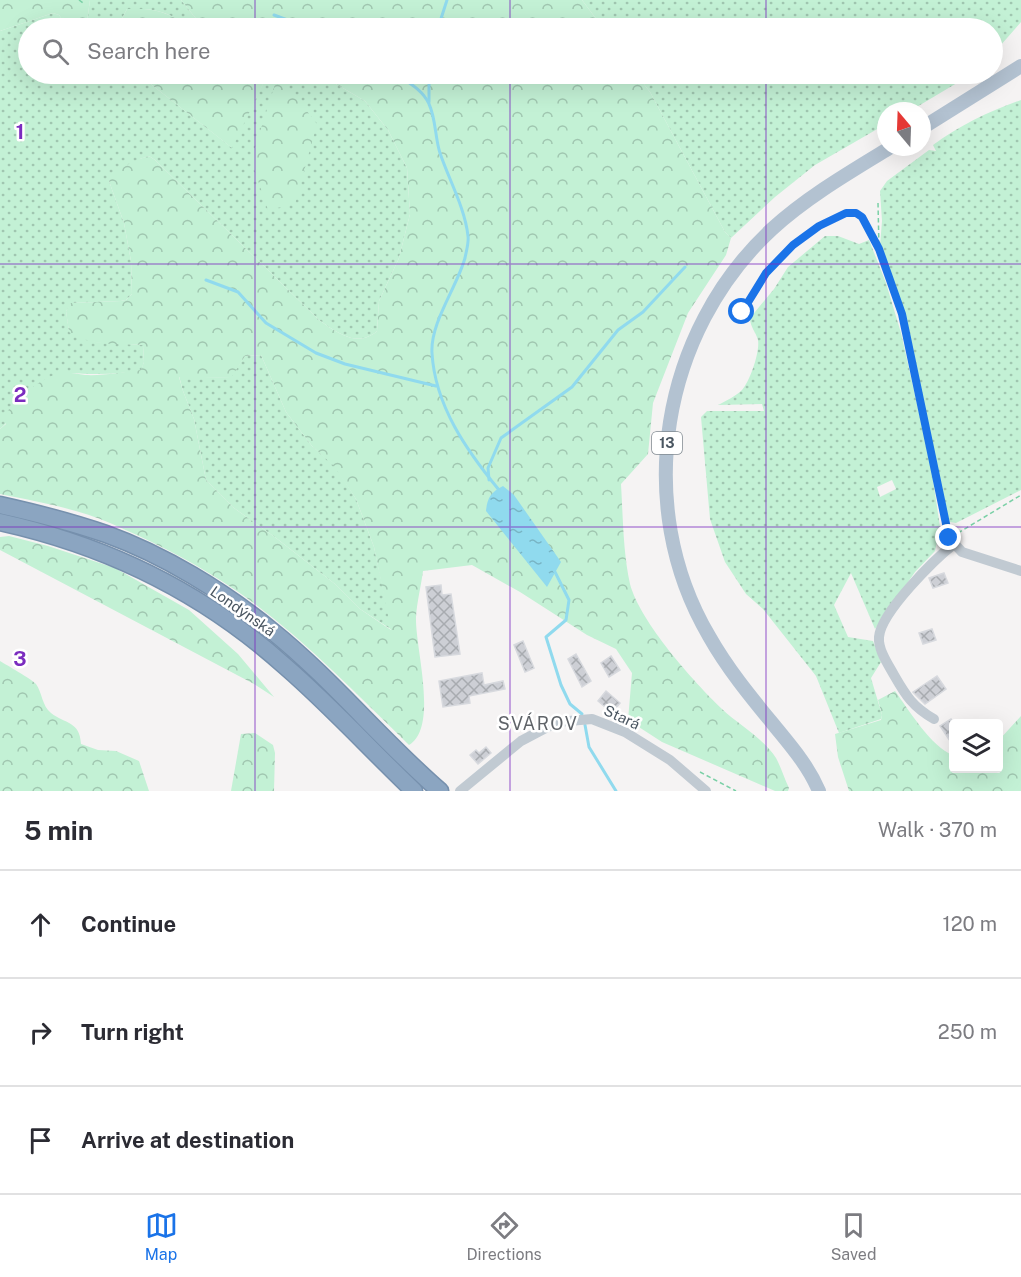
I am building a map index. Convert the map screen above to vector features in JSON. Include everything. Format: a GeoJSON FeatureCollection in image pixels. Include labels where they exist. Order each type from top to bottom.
{"type":"FeatureCollection","features":[{"type":"Feature","properties":{"kind":"highway","name":"Londýnská"},"geometry":{"type":"LineString","coordinates":[[0,505],[107,534],[167,562],[216,591],[271,630],[323,677],[418,787]]}},
{"type":"Feature","properties":{"kind":"highway","name":"Londýnská"},"geometry":{"type":"LineString","coordinates":[[0,522],[75,542],[111,555],[144,570],[203,603],[256,641],[418,787],[440,791]]}},
{"type":"Feature","properties":{"kind":"main road"},"geometry":{"type":"LineString","coordinates":[[1003,77],[1021,66]]}},
{"type":"Feature","properties":{"kind":"main road"},"geometry":{"type":"LineString","coordinates":[[931,122],[992,84]]}},
{"type":"Feature","properties":{"kind":"main road","name":"13"},"geometry":{"type":"LineString","coordinates":[[819,791],[800,759],[732,674],[690,598],[678,563],[666,498],[668,435],[682,367],[704,317],[740,263],[772,230],[806,201],[877,156]]}},
{"type":"Feature","properties":{"kind":"street"},"geometry":{"type":"LineString","coordinates":[[934,719],[919,710],[904,693],[884,658],[879,637],[880,629],[889,614],[922,573],[952,541],[962,552],[1021,571]]}},
{"type":"Feature","properties":{"kind":"street","name":"Stará"},"geometry":{"type":"LineString","coordinates":[[460,791],[521,741],[557,722],[592,719],[625,732],[670,760],[706,791]]}},
{"type":"Feature","properties":{"kind":"path"},"geometry":{"type":"LineString","coordinates":[[79,0],[82,3]]}},
{"type":"Feature","properties":{"kind":"path"},"geometry":{"type":"LineString","coordinates":[[878,203],[879,249]]}},
{"type":"Feature","properties":{"kind":"path"},"geometry":{"type":"LineString","coordinates":[[742,312],[766,273],[793,245],[819,226],[846,213],[856,213],[862,217],[879,249],[902,314],[952,541],[1021,495]]}},
{"type":"Feature","properties":{"kind":"path"},"geometry":{"type":"LineString","coordinates":[[698,771],[736,791]]}},
{"type":"Feature","properties":{"kind":"green space"},"geometry":{"type":"Polygon","coordinates":[[[0,0],[90,0],[87,18],[61,18],[53,13],[38,18],[18,18],[18,25],[0,31],[0,0]]]}},
{"type":"Feature","properties":{"kind":"green space"},"geometry":{"type":"Polygon","coordinates":[[[90,0],[181,0],[196,18],[176,18],[152,10],[127,9],[122,18],[87,18],[90,0]]]}},
{"type":"Feature","properties":{"kind":"green space"},"geometry":{"type":"Polygon","coordinates":[[[181,0],[582,0],[596,18],[196,18],[181,0]]]}},
{"type":"Feature","properties":{"kind":"green space"},"geometry":{"type":"Polygon","coordinates":[[[582,0],[1021,0],[1021,22],[1003,43],[1003,18],[596,18],[582,0]]]}},
{"type":"Feature","properties":{"kind":"green space"},"geometry":{"type":"Polygon","coordinates":[[[127,9],[152,10],[176,18],[122,18],[127,9]]]}},
{"type":"Feature","properties":{"kind":"green space"},"geometry":{"type":"Polygon","coordinates":[[[53,13],[61,18],[38,18],[53,13]]]}},
{"type":"Feature","properties":{"kind":"green space"},"geometry":{"type":"Polygon","coordinates":[[[18,25],[18,84],[151,84],[231,147],[263,84],[336,84],[365,101],[388,130],[407,168],[410,214],[399,258],[379,301],[377,331],[362,338],[348,337],[319,320],[149,156],[140,159],[109,181],[124,223],[131,261],[132,294],[126,300],[121,301],[72,303],[66,311],[69,331],[96,342],[143,345],[144,362],[141,371],[64,374],[51,377],[33,390],[0,429],[0,31],[18,25]]]}},
{"type":"Feature","properties":{"kind":"green space"},"geometry":{"type":"Polygon","coordinates":[[[151,84],[263,84],[232,148],[151,84]]]}},
{"type":"Feature","properties":{"kind":"green space"},"geometry":{"type":"Polygon","coordinates":[[[275,84],[286,84],[317,124],[295,204],[268,210],[251,160],[275,84]]]}},
{"type":"Feature","properties":{"kind":"green space"},"geometry":{"type":"Polygon","coordinates":[[[336,84],[644,84],[650,92],[725,232],[731,238],[726,255],[688,313],[653,403],[648,454],[621,484],[630,584],[645,616],[683,668],[722,709],[771,751],[789,788],[788,791],[775,791],[662,742],[628,720],[632,673],[616,649],[587,635],[520,592],[472,565],[423,571],[416,617],[423,686],[423,722],[418,736],[409,745],[295,636],[246,597],[207,572],[152,542],[98,518],[0,494],[0,429],[6,424],[2,417],[22,396],[45,379],[62,373],[99,375],[141,370],[144,362],[143,345],[86,340],[69,332],[66,311],[71,303],[121,301],[126,300],[132,294],[131,261],[124,223],[109,181],[112,176],[126,165],[149,156],[319,320],[340,334],[362,338],[377,331],[379,301],[399,258],[410,214],[407,168],[388,130],[365,101],[336,84]],[[261,355],[245,356],[231,378],[179,377],[194,419],[206,480],[234,508],[335,584],[360,609],[391,630],[374,547],[356,499],[334,466],[312,446],[286,412],[261,355]]]}},
{"type":"Feature","properties":{"kind":"green space"},"geometry":{"type":"Polygon","coordinates":[[[644,84],[955,84],[925,102],[877,102],[877,129],[815,165],[775,197],[731,238],[725,232],[644,84]]]}},
{"type":"Feature","properties":{"kind":"green space"},"geometry":{"type":"Polygon","coordinates":[[[1021,100],[1021,490],[956,523],[947,519],[917,373],[903,316],[880,246],[882,221],[880,191],[887,181],[921,156],[931,156],[931,150],[936,151],[933,145],[943,138],[998,109],[1021,100]]]}},
{"type":"Feature","properties":{"kind":"green space"},"geometry":{"type":"Polygon","coordinates":[[[825,236],[838,236],[859,244],[869,240],[886,283],[901,333],[931,466],[940,527],[935,551],[915,572],[875,629],[851,573],[834,605],[848,637],[873,641],[881,662],[871,678],[882,715],[881,719],[839,733],[816,676],[763,609],[746,594],[725,562],[710,519],[701,417],[707,411],[764,411],[762,404],[718,405],[740,392],[745,386],[754,366],[758,345],[750,318],[774,289],[788,267],[825,236]],[[892,480],[877,487],[880,497],[896,489],[892,480]]]}},
{"type":"Feature","properties":{"kind":"green space"},"geometry":{"type":"Polygon","coordinates":[[[261,355],[286,412],[312,446],[335,466],[356,499],[374,547],[392,630],[360,609],[335,584],[234,508],[206,480],[194,419],[179,376],[230,378],[245,356],[261,355]]]}},
{"type":"Feature","properties":{"kind":"green space"},"geometry":{"type":"Polygon","coordinates":[[[9,536],[115,568],[189,610],[238,654],[274,697],[254,684],[0,550],[0,537],[9,536]]]}},
{"type":"Feature","properties":{"kind":"green space"},"geometry":{"type":"Polygon","coordinates":[[[0,661],[36,684],[48,710],[75,727],[81,744],[98,750],[116,751],[139,761],[149,791],[0,791],[0,661]]]}},
{"type":"Feature","properties":{"kind":"green space"},"geometry":{"type":"Polygon","coordinates":[[[895,691],[929,736],[949,753],[949,773],[1003,773],[1003,736],[1021,716],[1021,791],[849,791],[838,757],[835,734],[881,720],[878,700],[895,691]]]}},
{"type":"Feature","properties":{"kind":"green space"},"geometry":{"type":"Polygon","coordinates":[[[255,733],[273,745],[275,753],[274,791],[231,791],[241,734],[255,733]]]}},
{"type":"Feature","properties":{"kind":"water"},"geometry":{"type":"Polygon","coordinates":[[[503,486],[514,495],[561,562],[547,587],[486,511],[490,496],[503,486]]]}},
{"type":"Feature","properties":{"kind":"building"},"geometry":{"type":"Polygon","coordinates":[[[944,573],[948,583],[933,588],[929,578],[944,573]]]}},
{"type":"Feature","properties":{"kind":"building"},"geometry":{"type":"Polygon","coordinates":[[[441,585],[442,595],[451,594],[460,654],[435,657],[426,587],[441,585]]]}},
{"type":"Feature","properties":{"kind":"building"},"geometry":{"type":"Polygon","coordinates":[[[932,629],[936,640],[923,644],[919,633],[932,629]]]}},
{"type":"Feature","properties":{"kind":"building"},"geometry":{"type":"Polygon","coordinates":[[[523,641],[534,668],[525,672],[514,645],[523,641]]]}},
{"type":"Feature","properties":{"kind":"building"},"geometry":{"type":"Polygon","coordinates":[[[576,654],[591,681],[582,687],[568,659],[576,654]]]}},
{"type":"Feature","properties":{"kind":"building"},"geometry":{"type":"Polygon","coordinates":[[[611,656],[620,670],[609,677],[601,663],[611,656]]]}},
{"type":"Feature","properties":{"kind":"building"},"geometry":{"type":"Polygon","coordinates":[[[482,673],[484,685],[503,681],[505,689],[469,696],[470,703],[443,707],[439,681],[482,673]]]}},
{"type":"Feature","properties":{"kind":"building"},"geometry":{"type":"Polygon","coordinates":[[[937,676],[946,689],[925,704],[913,692],[937,676]]]}},
{"type":"Feature","properties":{"kind":"building"},"geometry":{"type":"Polygon","coordinates":[[[606,691],[620,703],[612,713],[598,701],[606,691]]]}},
{"type":"Feature","properties":{"kind":"building"},"geometry":{"type":"Polygon","coordinates":[[[949,720],[949,740],[940,726],[949,720]]]}},
{"type":"Feature","properties":{"kind":"building"},"geometry":{"type":"Polygon","coordinates":[[[486,747],[491,753],[478,764],[470,755],[476,750],[479,753],[486,747]]]}},
{"type":"Feature","properties":{"kind":"waterway"},"geometry":{"type":"LineString","coordinates":[[441,18],[447,0]]}},
{"type":"Feature","properties":{"kind":"waterway"},"geometry":{"type":"LineString","coordinates":[[274,15],[282,18]]}},
{"type":"Feature","properties":{"kind":"waterway"},"geometry":{"type":"LineString","coordinates":[[411,84],[429,104],[440,153],[460,205],[468,236],[465,258],[435,330],[432,353],[434,373],[439,391],[455,427],[475,460],[499,490]]}},
{"type":"Feature","properties":{"kind":"waterway"},"geometry":{"type":"LineString","coordinates":[[429,84],[429,102]]}},
{"type":"Feature","properties":{"kind":"waterway"},"geometry":{"type":"LineString","coordinates":[[489,480],[488,468],[501,438],[572,387],[618,330],[643,312],[685,267]]}},
{"type":"Feature","properties":{"kind":"waterway"},"geometry":{"type":"LineString","coordinates":[[206,280],[238,292],[266,323],[316,353],[345,364],[436,386]]}},
{"type":"Feature","properties":{"kind":"waterway"},"geometry":{"type":"LineString","coordinates":[[554,570],[569,600],[566,620],[546,637],[561,685],[570,704],[582,714]]}},
{"type":"Feature","properties":{"kind":"waterway"},"geometry":{"type":"LineString","coordinates":[[585,725],[589,747],[616,791]]}},
{"type":"Feature","properties":{"kind":"district","name":"SVÁROV"},"geometry":{"type":"Point","coordinates":[538,723]}},
{"type":"Feature","properties":{"kind":"route"},"geometry":{"type":"LineString","coordinates":[[742,312],[766,273],[793,245],[819,226],[846,213],[856,213],[862,217],[879,249],[902,314],[949,538]]}}]}
